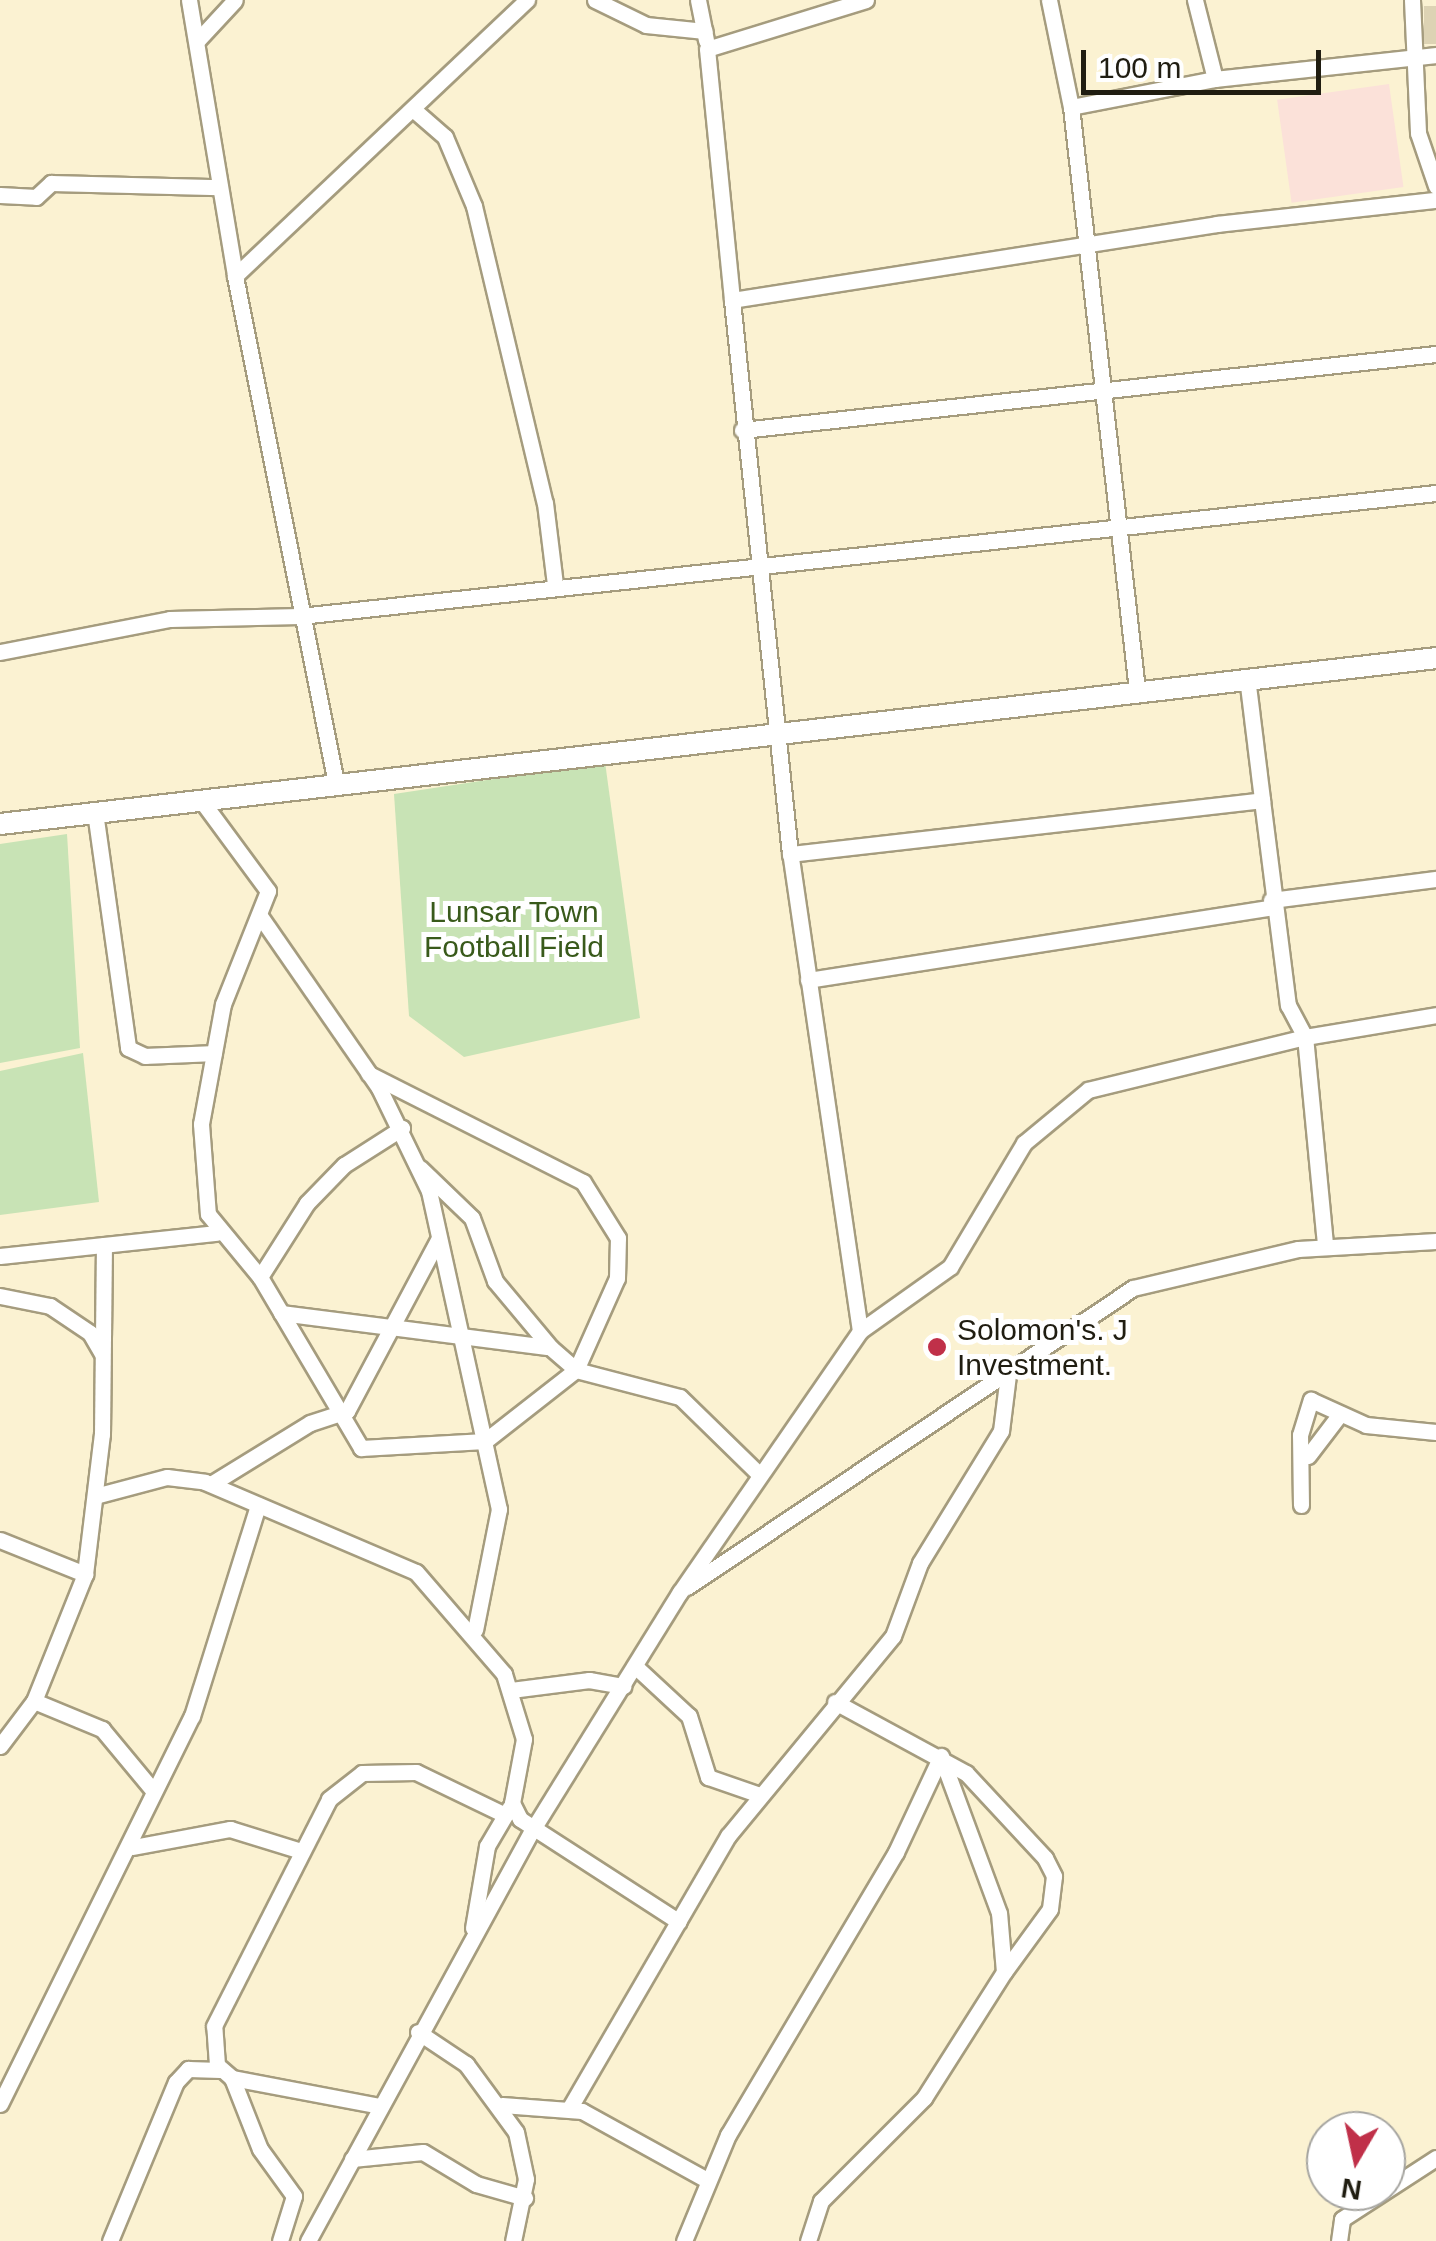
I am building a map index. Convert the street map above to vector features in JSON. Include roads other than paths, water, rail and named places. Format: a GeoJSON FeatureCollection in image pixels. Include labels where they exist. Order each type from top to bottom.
{"type":"FeatureCollection","features":[{"type":"Feature","properties":{"kind":"street"},"geometry":{"type":"LineString","coordinates":[[189,0],[236,276],[300,616],[336,783]]}},
{"type":"Feature","properties":{"kind":"street"},"geometry":{"type":"LineString","coordinates":[[198,40],[235,0]]}},
{"type":"Feature","properties":{"kind":"street"},"geometry":{"type":"LineString","coordinates":[[236,276],[527,0]]}},
{"type":"Feature","properties":{"kind":"street"},"geometry":{"type":"LineString","coordinates":[[595,0],[646,26],[706,31]]}},
{"type":"Feature","properties":{"kind":"street"},"geometry":{"type":"LineString","coordinates":[[698,0],[708,49],[742,430],[790,854],[860,1331]]}},
{"type":"Feature","properties":{"kind":"street"},"geometry":{"type":"LineString","coordinates":[[708,49],[866,0]]}},
{"type":"Feature","properties":{"kind":"street"},"geometry":{"type":"LineString","coordinates":[[1048,0],[1072,107],[1084,244],[1136,690]]}},
{"type":"Feature","properties":{"kind":"street"},"geometry":{"type":"LineString","coordinates":[[1194,0],[1215,79]]}},
{"type":"Feature","properties":{"kind":"street"},"geometry":{"type":"LineString","coordinates":[[1412,0],[1410,58],[1418,133],[1436,186]]}},
{"type":"Feature","properties":{"kind":"street"},"geometry":{"type":"LineString","coordinates":[[1072,107],[1215,79],[1436,54]]}},
{"type":"Feature","properties":{"kind":"street"},"geometry":{"type":"LineString","coordinates":[[414,110],[444,138],[474,206],[545,502],[555,584]]}},
{"type":"Feature","properties":{"kind":"street"},"geometry":{"type":"LineString","coordinates":[[0,194],[36,197],[51,183],[220,187]]}},
{"type":"Feature","properties":{"kind":"street"},"geometry":{"type":"LineString","coordinates":[[732,300],[1084,244],[1436,200]]}},
{"type":"Feature","properties":{"kind":"street"},"geometry":{"type":"LineString","coordinates":[[742,430],[1436,354]]}},
{"type":"Feature","properties":{"kind":"street"},"geometry":{"type":"LineString","coordinates":[[0,652],[170,620],[300,616],[555,584],[1436,494]]}},
{"type":"Feature","properties":{"kind":"street"},"geometry":{"type":"LineString","coordinates":[[0,824],[776,730],[1436,658]]}},
{"type":"Feature","properties":{"kind":"street"},"geometry":{"type":"LineString","coordinates":[[1247,678],[1272,903],[1288,1006],[1305,1037],[1325,1244]]}},
{"type":"Feature","properties":{"kind":"street"},"geometry":{"type":"LineString","coordinates":[[201,800],[206,818],[265,881],[260,916],[223,1004],[199,1158],[217,1233],[260,1277],[336,1415],[366,1450],[485,1441],[576,1370],[620,1259],[599,1197],[369,1074]]}},
{"type":"Feature","properties":{"kind":"street"},"geometry":{"type":"LineString","coordinates":[[790,854],[1262,800]]}},
{"type":"Feature","properties":{"kind":"street"},"geometry":{"type":"LineString","coordinates":[[95,812],[124,1040],[145,1056],[214,1053]]}},
{"type":"Feature","properties":{"kind":"street"},"geometry":{"type":"LineString","coordinates":[[808,980],[1436,879]]}},
{"type":"Feature","properties":{"kind":"street"},"geometry":{"type":"LineString","coordinates":[[260,916],[369,1074],[402,1128],[420,1168],[462,1329],[500,1533],[475,1630]]}},
{"type":"Feature","properties":{"kind":"street"},"geometry":{"type":"LineString","coordinates":[[473,1928],[487,1846],[624,1686],[680,1592],[860,1331],[950,1267],[1024,1143],[1088,1090],[1305,1037],[1436,1015]]}},
{"type":"Feature","properties":{"kind":"street"},"geometry":{"type":"LineString","coordinates":[[260,1277],[307,1203],[344,1164],[402,1128]]}},
{"type":"Feature","properties":{"kind":"street"},"geometry":{"type":"LineString","coordinates":[[420,1168],[472,1218],[496,1281],[551,1348],[576,1370],[680,1397],[759,1474]]}},
{"type":"Feature","properties":{"kind":"street"},"geometry":{"type":"LineString","coordinates":[[0,1256],[217,1233]]}},
{"type":"Feature","properties":{"kind":"street"},"geometry":{"type":"LineString","coordinates":[[211,1484],[336,1415],[360,1393],[398,1325],[439,1236]]}},
{"type":"Feature","properties":{"kind":"street"},"geometry":{"type":"LineString","coordinates":[[680,1592],[1134,1288],[1325,1244],[1436,1241]]}},
{"type":"Feature","properties":{"kind":"street"},"geometry":{"type":"LineString","coordinates":[[0,1746],[34,1702],[85,1574],[95,1496],[104,1246]]}},
{"type":"Feature","properties":{"kind":"street"},"geometry":{"type":"LineString","coordinates":[[0,1296],[50,1306],[90,1333],[102,1354]]}},
{"type":"Feature","properties":{"kind":"street"},"geometry":{"type":"LineString","coordinates":[[281,1313],[462,1329],[551,1348]]}},
{"type":"Feature","properties":{"kind":"street"},"geometry":{"type":"LineString","coordinates":[[569,2109],[760,1794],[907,1613],[920,1563],[1002,1432],[1008,1375]]}},
{"type":"Feature","properties":{"kind":"street"},"geometry":{"type":"LineString","coordinates":[[1308,1460],[1300,1435],[1312,1400],[1340,1414],[1436,1432]]}},
{"type":"Feature","properties":{"kind":"street"},"geometry":{"type":"LineString","coordinates":[[1300,1505],[1308,1460],[1340,1414]]}},
{"type":"Feature","properties":{"kind":"street"},"geometry":{"type":"LineString","coordinates":[[95,1496],[167,1477],[211,1484],[402,1563],[475,1630],[510,1690],[524,1739],[515,1817],[473,1928],[308,2241]]}},
{"type":"Feature","properties":{"kind":"street"},"geometry":{"type":"LineString","coordinates":[[0,2104],[6,2078],[69,1950],[133,1846],[151,1788],[192,1716],[258,1504]]}},
{"type":"Feature","properties":{"kind":"street"},"geometry":{"type":"LineString","coordinates":[[0,1540],[85,1574]]}},
{"type":"Feature","properties":{"kind":"street"},"geometry":{"type":"LineString","coordinates":[[636,1667],[688,1716],[708,1777],[760,1794]]}},
{"type":"Feature","properties":{"kind":"street"},"geometry":{"type":"LineString","coordinates":[[510,1690],[589,1680],[624,1686]]}},
{"type":"Feature","properties":{"kind":"street"},"geometry":{"type":"LineString","coordinates":[[34,1702],[102,1729],[151,1788]]}},
{"type":"Feature","properties":{"kind":"street"},"geometry":{"type":"LineString","coordinates":[[808,2241],[835,2182],[924,2098],[1004,1972],[1050,1909],[1054,1876],[1001,1803],[941,1756],[835,1702]]}},
{"type":"Feature","properties":{"kind":"street"},"geometry":{"type":"LineString","coordinates":[[941,1756],[999,1913],[1004,1972]]}},
{"type":"Feature","properties":{"kind":"street"},"geometry":{"type":"LineString","coordinates":[[684,2241],[707,2180],[941,1756]]}},
{"type":"Feature","properties":{"kind":"street"},"geometry":{"type":"LineString","coordinates":[[280,2241],[294,2196],[260,2149],[226,2074],[214,2026],[329,1798],[374,1768],[416,1772],[515,1817],[601,1863],[679,1922]]}},
{"type":"Feature","properties":{"kind":"street"},"geometry":{"type":"LineString","coordinates":[[133,1846],[230,1829],[300,1850]]}},
{"type":"Feature","properties":{"kind":"street"},"geometry":{"type":"LineString","coordinates":[[418,2032],[450,2050],[502,2105],[516,2132],[525,2198],[514,2241]]}},
{"type":"Feature","properties":{"kind":"street"},"geometry":{"type":"LineString","coordinates":[[110,2241],[176,2082],[188,2068],[380,2106]]}},
{"type":"Feature","properties":{"kind":"street"},"geometry":{"type":"LineString","coordinates":[[502,2105],[569,2109],[707,2180]]}},
{"type":"Feature","properties":{"kind":"street"},"geometry":{"type":"LineString","coordinates":[[352,2160],[424,2152],[476,2184],[525,2198]]}},
{"type":"Feature","properties":{"kind":"street"},"geometry":{"type":"LineString","coordinates":[[1340,2241],[1342,2219],[1436,2158]]}},
{"type":"Feature","properties":{"kind":"place","name":"Solomon's. J Investment."},"geometry":{"type":"Point","coordinates":[937,1347]}},
{"type":"Feature","properties":{"kind":"park label","name":"Lunsar Town Football Field"},"geometry":{"type":"Point","coordinates":[514,929]}}]}
